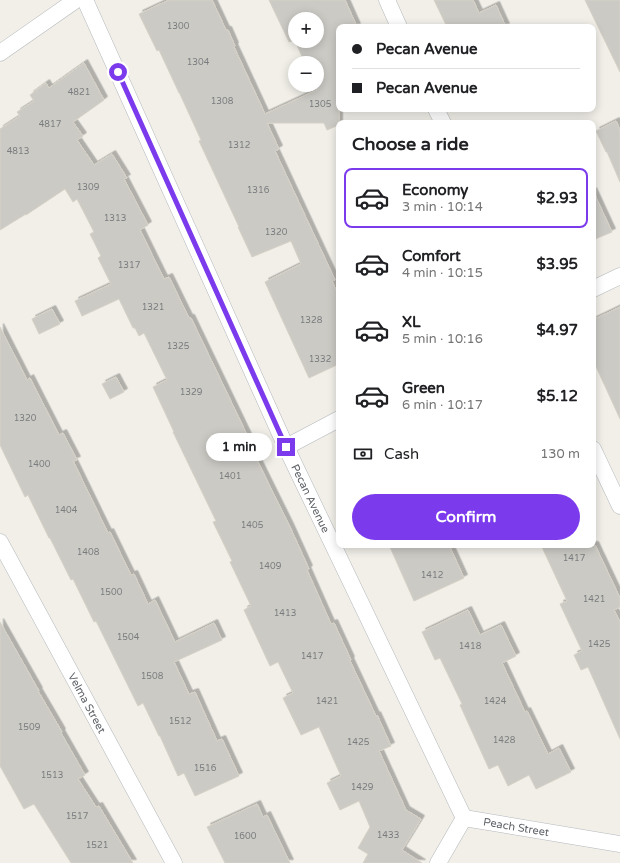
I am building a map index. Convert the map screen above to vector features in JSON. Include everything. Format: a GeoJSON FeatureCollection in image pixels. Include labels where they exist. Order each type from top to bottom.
{"type":"FeatureCollection","features":[{"type":"Feature","properties":{"kind":"street"},"geometry":{"type":"LineString","coordinates":[[0,53],[76,0]]}},
{"type":"Feature","properties":{"kind":"street","name":"Pecan Avenue"},"geometry":{"type":"LineString","coordinates":[[85,0],[286,447],[464,818]]}},
{"type":"Feature","properties":{"kind":"street"},"geometry":{"type":"LineString","coordinates":[[387,0],[398,24]]}},
{"type":"Feature","properties":{"kind":"street"},"geometry":{"type":"LineString","coordinates":[[596,288],[620,276]]}},
{"type":"Feature","properties":{"kind":"street"},"geometry":{"type":"LineString","coordinates":[[286,447],[336,421]]}},
{"type":"Feature","properties":{"kind":"street"},"geometry":{"type":"LineString","coordinates":[[596,455],[620,506]]}},
{"type":"Feature","properties":{"kind":"street","name":"Velma Street"},"geometry":{"type":"LineString","coordinates":[[0,542],[174,863]]}},
{"type":"Feature","properties":{"kind":"street"},"geometry":{"type":"LineString","coordinates":[[438,863],[464,818]]}},
{"type":"Feature","properties":{"kind":"street","name":"Peach Street"},"geometry":{"type":"LineString","coordinates":[[464,818],[620,844]]}},
{"type":"Feature","properties":{"kind":"building"},"geometry":{"type":"Polygon","coordinates":[[[169,0],[212,0],[226,30],[228,30],[235,46],[234,47],[265,114],[313,92],[324,92],[324,56],[302,56],[298,48],[324,48],[324,12],[288,12],[288,40],[269,0],[345,0],[356,24],[336,24],[336,112],[339,112],[339,120],[336,120],[336,126],[327,130],[324,123],[267,123],[279,149],[275,151],[335,280],[332,281],[336,290],[336,365],[309,378],[265,282],[301,264],[291,241],[252,257],[199,141],[201,140],[179,92],[159,50],[157,51],[139,14],[169,0]]]}},
{"type":"Feature","properties":{"kind":"building"},"geometry":{"type":"Polygon","coordinates":[[[434,0],[473,0],[479,13],[496,5],[505,24],[446,24],[434,0]]]}},
{"type":"Feature","properties":{"kind":"building"},"geometry":{"type":"Polygon","coordinates":[[[585,0],[620,0],[620,72],[585,0]]]}},
{"type":"Feature","properties":{"kind":"building"},"geometry":{"type":"Polygon","coordinates":[[[84,63],[104,100],[73,122],[83,136],[77,140],[94,165],[112,154],[127,178],[124,179],[148,225],[140,230],[164,279],[169,277],[189,318],[191,318],[249,439],[247,440],[290,527],[331,624],[334,623],[351,660],[350,661],[391,746],[379,751],[406,810],[421,819],[402,850],[422,863],[363,863],[368,854],[358,848],[370,827],[359,801],[340,810],[327,783],[341,776],[319,727],[301,735],[283,698],[293,693],[278,662],[270,666],[244,610],[251,606],[230,562],[232,561],[213,522],[216,521],[153,387],[167,380],[144,333],[139,336],[135,328],[133,328],[119,299],[82,316],[75,301],[111,284],[98,258],[101,256],[90,234],[94,232],[77,199],[73,202],[65,189],[0,230],[0,129],[20,116],[17,112],[34,101],[30,95],[46,83],[49,88],[84,63]]]}},
{"type":"Feature","properties":{"kind":"building"},"geometry":{"type":"Polygon","coordinates":[[[616,121],[620,130],[620,182],[596,131],[616,121]]]}},
{"type":"Feature","properties":{"kind":"building"},"geometry":{"type":"Polygon","coordinates":[[[596,197],[612,232],[596,239],[596,197]]]}},
{"type":"Feature","properties":{"kind":"building"},"geometry":{"type":"Polygon","coordinates":[[[620,307],[620,419],[596,367],[596,319],[620,307]]]}},
{"type":"Feature","properties":{"kind":"building"},"geometry":{"type":"Polygon","coordinates":[[[52,309],[60,324],[39,334],[32,319],[52,309]]]}},
{"type":"Feature","properties":{"kind":"building"},"geometry":{"type":"Polygon","coordinates":[[[0,327],[27,380],[30,378],[59,435],[63,433],[77,460],[73,461],[108,533],[110,532],[131,575],[134,574],[148,604],[155,600],[175,642],[214,623],[222,640],[174,662],[189,694],[195,692],[217,741],[222,739],[239,776],[195,796],[184,773],[178,776],[143,703],[138,706],[96,621],[94,622],[73,579],[71,580],[28,495],[25,497],[0,445],[0,327]]]}},
{"type":"Feature","properties":{"kind":"building"},"geometry":{"type":"Polygon","coordinates":[[[116,377],[124,392],[110,399],[102,384],[116,377]]]}},
{"type":"Feature","properties":{"kind":"building"},"geometry":{"type":"Polygon","coordinates":[[[596,547],[620,598],[620,607],[614,610],[620,622],[620,739],[588,667],[581,670],[574,655],[582,651],[560,604],[567,601],[542,548],[596,547]]]}},
{"type":"Feature","properties":{"kind":"building"},"geometry":{"type":"Polygon","coordinates":[[[390,548],[450,548],[464,578],[414,601],[390,548]]]}},
{"type":"Feature","properties":{"kind":"building"},"geometry":{"type":"Polygon","coordinates":[[[468,610],[480,635],[501,625],[516,656],[502,663],[525,712],[527,711],[548,754],[559,748],[571,772],[536,789],[529,775],[508,786],[498,765],[489,769],[460,705],[462,704],[440,658],[435,660],[422,632],[468,610]]]}},
{"type":"Feature","properties":{"kind":"building"},"geometry":{"type":"Polygon","coordinates":[[[0,622],[85,775],[78,779],[96,807],[99,806],[133,863],[71,863],[34,804],[24,809],[0,766],[0,622]]]}},
{"type":"Feature","properties":{"kind":"building"},"geometry":{"type":"Polygon","coordinates":[[[257,804],[263,817],[267,815],[290,863],[225,863],[207,827],[257,804]]]}},
{"type":"Feature","properties":{"kind":"route"},"geometry":{"type":"LineString","coordinates":[[118,72],[286,447]]}}]}
